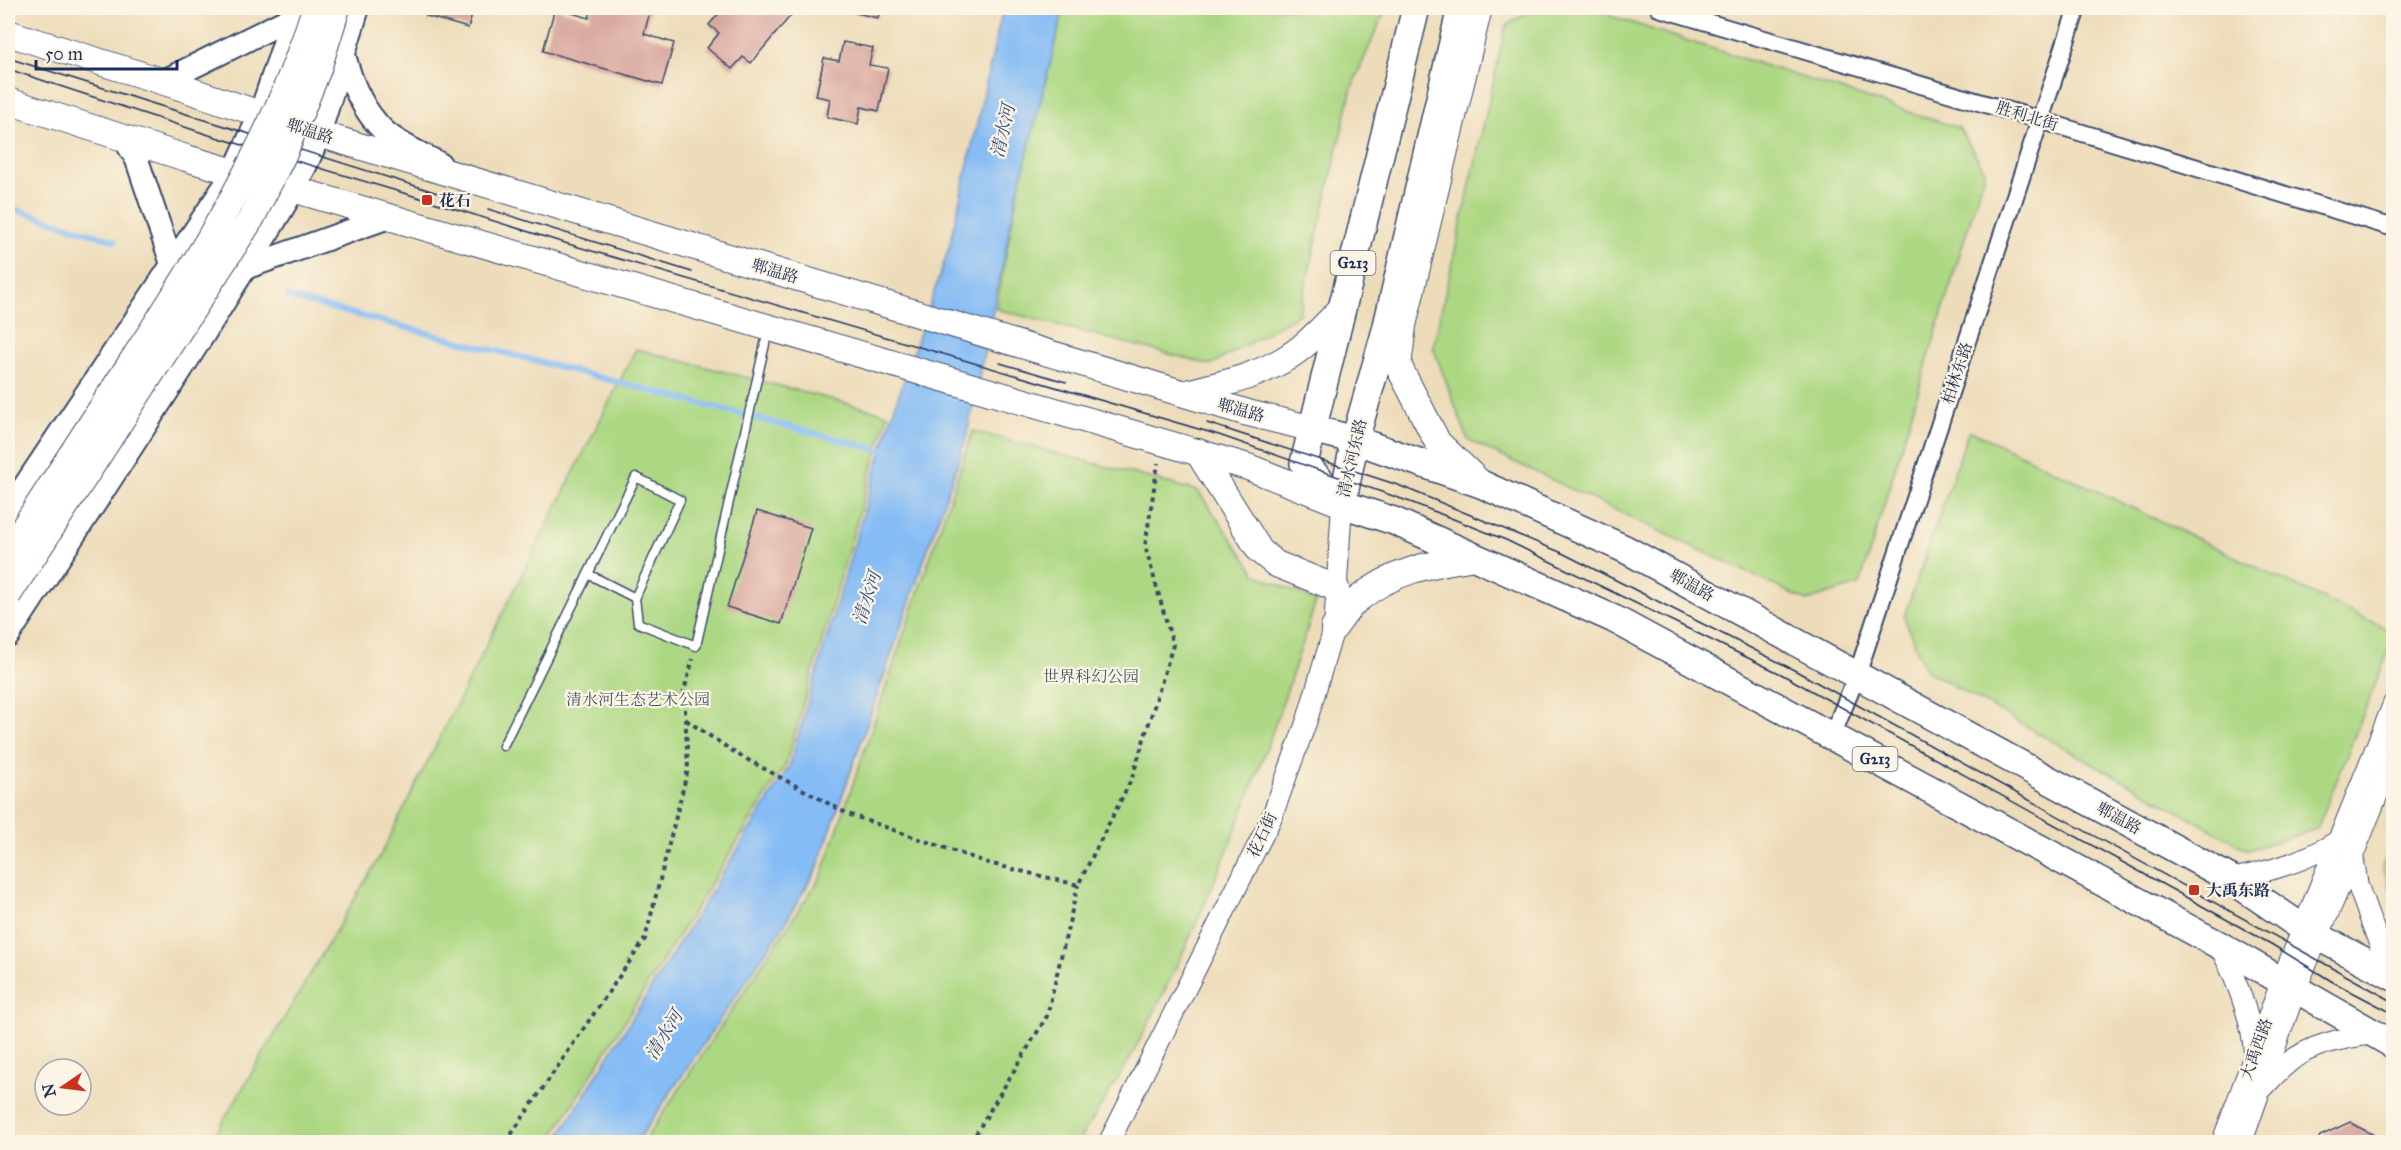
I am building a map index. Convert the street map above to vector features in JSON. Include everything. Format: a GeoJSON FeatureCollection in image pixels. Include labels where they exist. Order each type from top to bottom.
{"type":"FeatureCollection","features":[{"type":"Feature","properties":{"kind":"highway","name":"清水河东路"},"geometry":{"type":"LineString","coordinates":[[1342,504],[1304,463],[1416,8]]}},
{"type":"Feature","properties":{"kind":"highway","name":"清水河东路"},"geometry":{"type":"LineString","coordinates":[[1342,504],[1355,440],[1386,330],[1461,8]]}},
{"type":"Feature","properties":{"kind":"highway","name":"郫温路"},"geometry":{"type":"LineString","coordinates":[[1313,429],[1355,440],[1481,484],[1625,549],[2231,879],[2312,933],[2392,976]]}},
{"type":"Feature","properties":{"kind":"highway","name":"G213"},"geometry":{"type":"LineString","coordinates":[[1342,504],[1394,521],[1614,619],[2219,945],[2294,973],[2383,1039]]}},
{"type":"Feature","properties":{"kind":"main road"},"geometry":{"type":"LineString","coordinates":[[8,595],[251,219],[285,151],[318,69],[337,8]]}},
{"type":"Feature","properties":{"kind":"main road"},"geometry":{"type":"LineString","coordinates":[[8,636],[198,345],[293,189],[312,154],[358,8]]}},
{"type":"Feature","properties":{"kind":"main road"},"geometry":{"type":"LineString","coordinates":[[162,82],[301,10]]}},
{"type":"Feature","properties":{"kind":"main road"},"geometry":{"type":"LineString","coordinates":[[8,510],[234,172],[260,115],[301,10]]}},
{"type":"Feature","properties":{"kind":"main road"},"geometry":{"type":"LineString","coordinates":[[8,552],[177,294],[221,222],[282,100],[301,10]]}},
{"type":"Feature","properties":{"kind":"main road","name":"郫温路"},"geometry":{"type":"LineString","coordinates":[[8,33],[319,134],[1248,413],[1313,429]]}},
{"type":"Feature","properties":{"kind":"main road"},"geometry":{"type":"LineString","coordinates":[[344,54],[351,81],[366,110],[385,132],[462,177]]}},
{"type":"Feature","properties":{"kind":"main road"},"geometry":{"type":"LineString","coordinates":[[8,101],[234,172],[1248,467],[1342,504]]}},
{"type":"Feature","properties":{"kind":"main road"},"geometry":{"type":"LineString","coordinates":[[124,138],[137,159],[172,264]]}},
{"type":"Feature","properties":{"kind":"main road"},"geometry":{"type":"LineString","coordinates":[[245,268],[389,217]]}},
{"type":"Feature","properties":{"kind":"main road"},"geometry":{"type":"LineString","coordinates":[[1183,393],[1233,382],[1263,371],[1302,348],[1342,308]]}},
{"type":"Feature","properties":{"kind":"main road"},"geometry":{"type":"LineString","coordinates":[[1386,330],[1400,369],[1438,443],[1481,484]]}},
{"type":"Feature","properties":{"kind":"main road"},"geometry":{"type":"LineString","coordinates":[[1198,452],[1260,551],[1276,564],[1336,588]]}},
{"type":"Feature","properties":{"kind":"main road"},"geometry":{"type":"LineString","coordinates":[[1334,628],[1356,601],[1378,585],[1420,566],[1474,557]]}},
{"type":"Feature","properties":{"kind":"street"},"geometry":{"type":"LineString","coordinates":[[1400,369],[1406,326],[1482,8]]}},
{"type":"Feature","properties":{"kind":"street","name":"胜利北街"},"geometry":{"type":"LineString","coordinates":[[1659,8],[2040,120],[2394,228]]}},
{"type":"Feature","properties":{"kind":"street","name":"柏林东路"},"geometry":{"type":"LineString","coordinates":[[1832,736],[1857,675],[2077,8]]}},
{"type":"Feature","properties":{"kind":"street","name":"花石街"},"geometry":{"type":"LineString","coordinates":[[1109,1143],[1271,819],[1307,720],[1334,628],[1342,504]]}},
{"type":"Feature","properties":{"kind":"street"},"geometry":{"type":"LineString","coordinates":[[2312,933],[2339,840],[2394,702]]}},
{"type":"Feature","properties":{"kind":"street"},"geometry":{"type":"LineString","coordinates":[[2294,973],[2312,933],[2353,856],[2394,754]]}},
{"type":"Feature","properties":{"kind":"street"},"geometry":{"type":"LineString","coordinates":[[2231,879],[2273,871],[2316,855],[2339,840]]}},
{"type":"Feature","properties":{"kind":"street"},"geometry":{"type":"LineString","coordinates":[[2353,856],[2358,886],[2392,976]]}},
{"type":"Feature","properties":{"kind":"street"},"geometry":{"type":"LineString","coordinates":[[2219,945],[2230,968],[2248,1022],[2254,1056]]}},
{"type":"Feature","properties":{"kind":"street","name":"大禹西路"},"geometry":{"type":"LineString","coordinates":[[2222,1143],[2254,1056],[2294,973]]}},
{"type":"Feature","properties":{"kind":"street","name":"大禹西路"},"geometry":{"type":"LineString","coordinates":[[2242,1143],[2294,973]]}},
{"type":"Feature","properties":{"kind":"street"},"geometry":{"type":"LineString","coordinates":[[2259,1092],[2289,1062],[2315,1048],[2344,1038],[2383,1039]]}},
{"type":"Feature","properties":{"kind":"lane"},"geometry":{"type":"LineString","coordinates":[[503,746],[636,477],[680,500],[635,598],[638,623],[696,646],[769,328]]}},
{"type":"Feature","properties":{"kind":"lane"},"geometry":{"type":"LineString","coordinates":[[588,574],[635,598]]}},
{"type":"Feature","properties":{"kind":"path"},"geometry":{"type":"LineString","coordinates":[[971,1143],[1047,1016],[1078,885],[1132,778],[1173,645],[1145,546],[1162,442]]}},
{"type":"Feature","properties":{"kind":"path"},"geometry":{"type":"LineString","coordinates":[[506,1143],[645,939],[688,769],[684,691],[696,646]]}},
{"type":"Feature","properties":{"kind":"path"},"geometry":{"type":"LineString","coordinates":[[686,720],[738,753],[848,814],[988,863],[1078,885]]}},
{"type":"Feature","properties":{"kind":"path"},"geometry":{"type":"LineString","coordinates":[[904,1143],[908,1136],[918,1143]]}},
{"type":"Feature","properties":{"kind":"path"},"geometry":{"type":"LineString","coordinates":[[307,1143],[317,1143]]}},
{"type":"Feature","properties":{"kind":"green space"},"geometry":{"type":"Polygon","coordinates":[[[1063,8],[1386,8],[1352,87],[1299,314],[1211,365],[996,309],[1022,167],[1063,8]]]}},
{"type":"Feature","properties":{"kind":"green space"},"geometry":{"type":"Polygon","coordinates":[[[1535,8],[1586,8],[1959,128],[1985,171],[1860,584],[1807,601],[1468,440],[1433,347],[1506,26],[1535,8]]]}},
{"type":"Feature","properties":{"kind":"green space","name":"清水河生态艺术公园"},"geometry":{"type":"Polygon","coordinates":[[[636,349],[888,414],[786,764],[549,1142],[211,1142],[380,856],[636,349]]]}},
{"type":"Feature","properties":{"kind":"green space"},"geometry":{"type":"Polygon","coordinates":[[[1969,430],[2393,632],[2393,640],[2317,829],[2248,850],[1925,670],[1904,617],[1969,430]]]}},
{"type":"Feature","properties":{"kind":"green space","name":"世界科幻公园"},"geometry":{"type":"Polygon","coordinates":[[[973,431],[1198,491],[1257,575],[1316,601],[1258,773],[1189,940],[1135,1049],[1078,1142],[644,1142],[822,875],[973,431]]]}},
{"type":"Feature","properties":{"kind":"green space"},"geometry":{"type":"Polygon","coordinates":[[[2394,837],[2393,894],[2382,867],[2394,837]]]}},
{"type":"Feature","properties":{"kind":"water","name":"清水河"},"geometry":{"type":"Polygon","coordinates":[[[1003,8],[1064,8],[1017,195],[966,439],[817,869],[782,928],[637,1142],[555,1142],[789,767],[892,415],[949,248],[1003,8]]]}},
{"type":"Feature","properties":{"kind":"building"},"geometry":{"type":"Polygon","coordinates":[[[428,8],[474,8],[468,28],[426,16],[428,8]]]}},
{"type":"Feature","properties":{"kind":"building"},"geometry":{"type":"Polygon","coordinates":[[[555,8],[589,18],[592,8],[651,8],[644,34],[674,43],[662,85],[543,51],[555,8]]]}},
{"type":"Feature","properties":{"kind":"building"},"geometry":{"type":"Polygon","coordinates":[[[723,8],[784,8],[792,14],[751,63],[743,57],[732,69],[707,48],[719,33],[709,25],[723,8]]]}},
{"type":"Feature","properties":{"kind":"building"},"geometry":{"type":"Polygon","coordinates":[[[847,8],[880,8],[878,18],[847,11],[847,8]]]}},
{"type":"Feature","properties":{"kind":"building"},"geometry":{"type":"Polygon","coordinates":[[[843,42],[873,48],[869,65],[888,68],[879,111],[861,107],[858,124],[827,117],[830,99],[816,96],[824,58],[839,61],[843,42]]]}},
{"type":"Feature","properties":{"kind":"building"},"geometry":{"type":"Polygon","coordinates":[[[757,511],[811,528],[781,624],[727,607],[757,511]]]}},
{"type":"Feature","properties":{"kind":"building"},"geometry":{"type":"Polygon","coordinates":[[[2350,1122],[2387,1142],[2317,1142],[2320,1136],[2350,1122]]]}},
{"type":"Feature","properties":{"kind":"waterway"},"geometry":{"type":"LineString","coordinates":[[8,207],[115,241]]}},
{"type":"Feature","properties":{"kind":"waterway"},"geometry":{"type":"LineString","coordinates":[[288,297],[888,452]]}},
{"type":"Feature","properties":{"kind":"tram line"},"geometry":{"type":"LineString","coordinates":[[8,58],[460,200]]}},
{"type":"Feature","properties":{"kind":"tram line"},"geometry":{"type":"LineString","coordinates":[[8,69],[209,135],[558,241],[1219,435],[1413,503],[1506,540],[1781,674],[2394,1014]]}},
{"type":"Feature","properties":{"kind":"tram line"},"geometry":{"type":"LineString","coordinates":[[488,209],[692,272]]}},
{"type":"Feature","properties":{"kind":"tram line"},"geometry":{"type":"LineString","coordinates":[[1000,363],[1066,382]]}},
{"type":"Feature","properties":{"kind":"tram line"},"geometry":{"type":"LineString","coordinates":[[1207,423],[1398,485],[1560,552],[1796,671],[2394,1002]]}},
{"type":"Feature","properties":{"kind":"place","name":"花石"},"geometry":{"type":"Point","coordinates":[427,200]}},
{"type":"Feature","properties":{"kind":"place","name":"大禹东路"},"geometry":{"type":"Point","coordinates":[2194,890]}}]}
